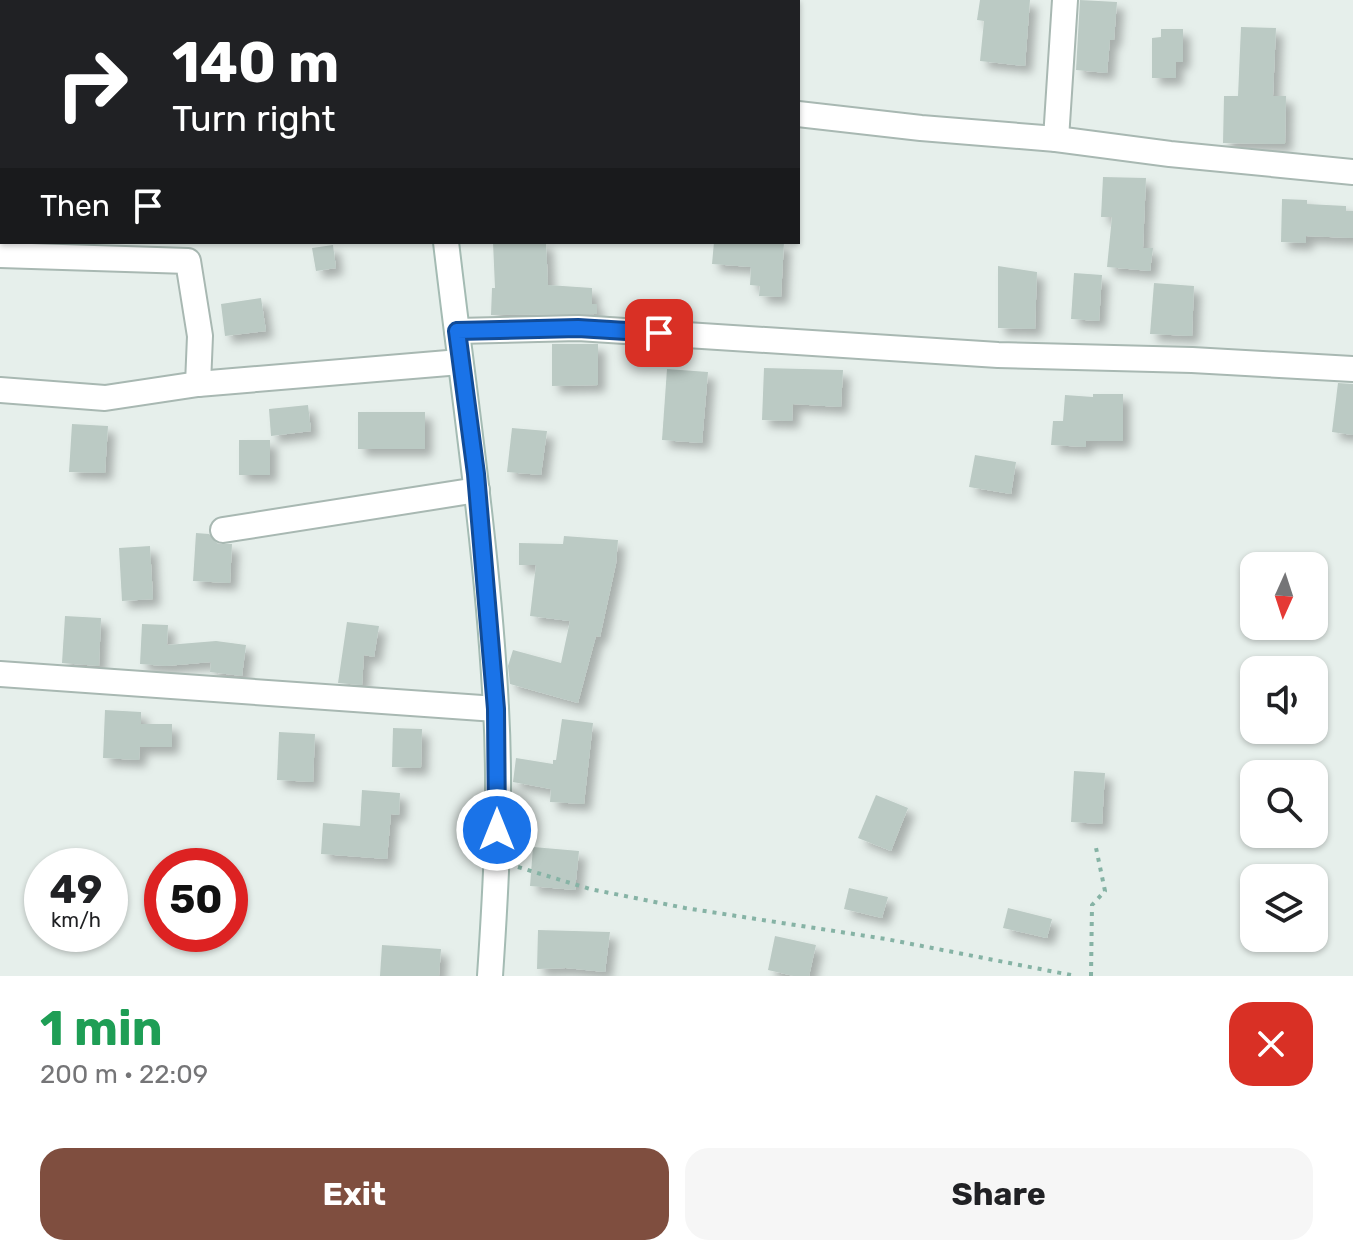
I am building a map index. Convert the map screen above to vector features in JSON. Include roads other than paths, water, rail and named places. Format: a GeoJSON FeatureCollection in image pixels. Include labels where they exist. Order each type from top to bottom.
{"type":"FeatureCollection","features":[{"type":"Feature","properties":{"kind":"street"},"geometry":{"type":"LineString","coordinates":[[1056,139],[1065,0]]}},
{"type":"Feature","properties":{"kind":"street"},"geometry":{"type":"LineString","coordinates":[[800,114],[1353,172]]}},
{"type":"Feature","properties":{"kind":"street"},"geometry":{"type":"LineString","coordinates":[[446,244],[477,490],[496,709],[497,861],[490,976]]}},
{"type":"Feature","properties":{"kind":"street"},"geometry":{"type":"LineString","coordinates":[[0,255],[188,261],[200,336],[198,384]]}},
{"type":"Feature","properties":{"kind":"street"},"geometry":{"type":"LineString","coordinates":[[457,331],[578,328],[998,355],[1192,360],[1353,369]]}},
{"type":"Feature","properties":{"kind":"street"},"geometry":{"type":"LineString","coordinates":[[0,390],[105,398],[198,384],[460,362]]}},
{"type":"Feature","properties":{"kind":"street"},"geometry":{"type":"LineString","coordinates":[[223,530],[477,490]]}},
{"type":"Feature","properties":{"kind":"street"},"geometry":{"type":"LineString","coordinates":[[0,674],[496,709]]}}]}
